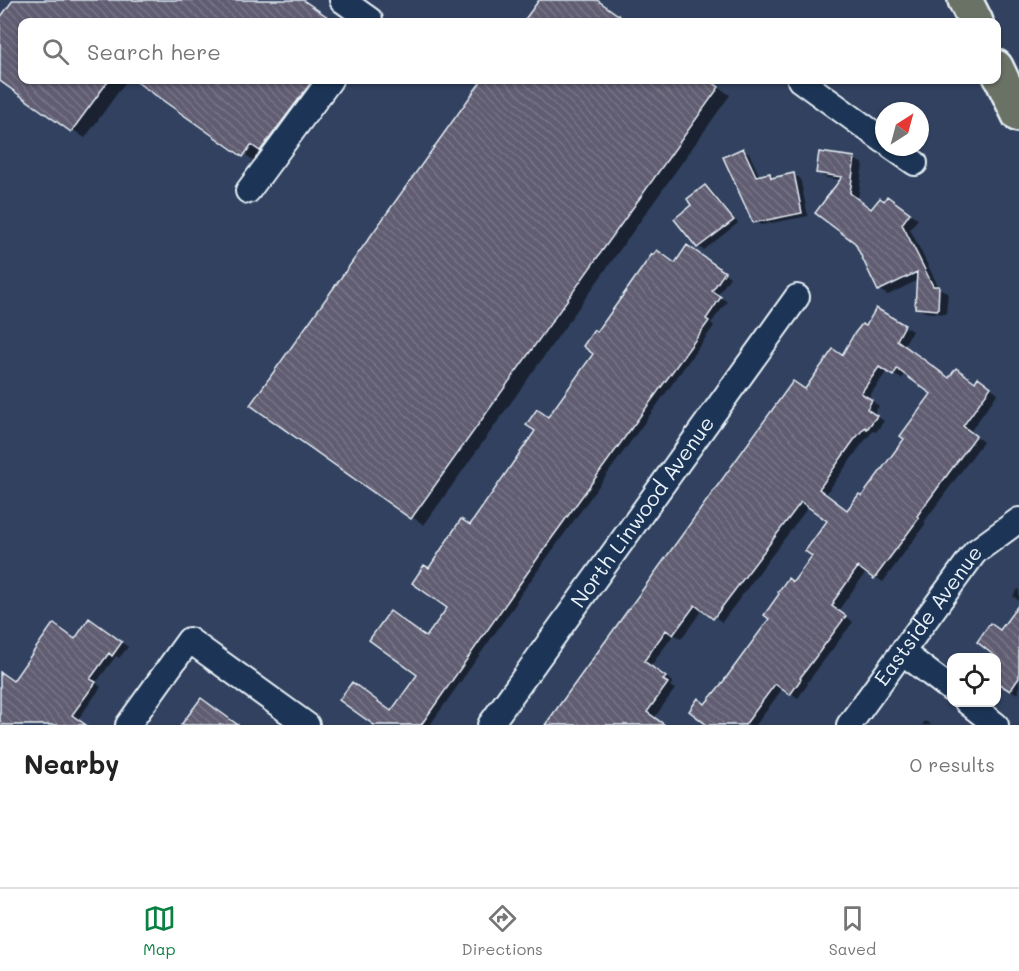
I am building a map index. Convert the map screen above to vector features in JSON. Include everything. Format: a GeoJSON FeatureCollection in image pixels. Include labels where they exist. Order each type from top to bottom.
{"type":"FeatureCollection","features":[{"type":"Feature","properties":{"kind":"highway"},"geometry":{"type":"LineString","coordinates":[[965,0],[974,18]]}},
{"type":"Feature","properties":{"kind":"highway"},"geometry":{"type":"LineString","coordinates":[[1001,77],[1019,115]]}},
{"type":"Feature","properties":{"kind":"street"},"geometry":{"type":"LineString","coordinates":[[342,0],[367,18]]}},
{"type":"Feature","properties":{"kind":"street"},"geometry":{"type":"LineString","coordinates":[[248,191],[327,84]]}},
{"type":"Feature","properties":{"kind":"street"},"geometry":{"type":"LineString","coordinates":[[806,84],[875,134]]}},
{"type":"Feature","properties":{"kind":"street"},"geometry":{"type":"LineString","coordinates":[[905,156],[915,163]]}},
{"type":"Feature","properties":{"kind":"street","name":"North Linwood Avenue"},"geometry":{"type":"LineString","coordinates":[[490,725],[797,297]]}},
{"type":"Feature","properties":{"kind":"street","name":"Eastside Avenue"},"geometry":{"type":"LineString","coordinates":[[849,725],[975,552],[1019,520]]}},
{"type":"Feature","properties":{"kind":"street"},"geometry":{"type":"LineString","coordinates":[[128,725],[189,640],[307,725]]}},
{"type":"Feature","properties":{"kind":"street"},"geometry":{"type":"LineString","coordinates":[[902,652],[947,687]]}},
{"type":"Feature","properties":{"kind":"street"},"geometry":{"type":"LineString","coordinates":[[973,707],[996,725]]}},
{"type":"Feature","properties":{"kind":"building"},"geometry":{"type":"Polygon","coordinates":[[[13,0],[303,0],[329,18],[18,18],[18,84],[106,84],[71,132],[0,81],[0,18],[13,0]]]}},
{"type":"Feature","properties":{"kind":"building"},"geometry":{"type":"Polygon","coordinates":[[[539,0],[597,0],[622,18],[526,18],[539,0]]]}},
{"type":"Feature","properties":{"kind":"building"},"geometry":{"type":"Polygon","coordinates":[[[140,84],[310,84],[260,151],[251,145],[243,157],[140,84]]]}},
{"type":"Feature","properties":{"kind":"building"},"geometry":{"type":"Polygon","coordinates":[[[479,84],[715,84],[719,87],[411,519],[250,405],[479,84]]]}},
{"type":"Feature","properties":{"kind":"building"},"geometry":{"type":"Polygon","coordinates":[[[743,148],[756,176],[770,173],[771,178],[794,173],[802,213],[753,223],[723,157],[743,148]]]}},
{"type":"Feature","properties":{"kind":"building"},"geometry":{"type":"Polygon","coordinates":[[[819,152],[855,157],[850,193],[871,209],[880,198],[884,201],[887,196],[910,213],[902,224],[933,286],[939,286],[938,310],[915,308],[917,272],[878,291],[855,243],[815,213],[842,177],[816,173],[819,152]]]}},
{"type":"Feature","properties":{"kind":"building"},"geometry":{"type":"Polygon","coordinates":[[[705,185],[734,220],[697,248],[674,219],[691,205],[687,199],[705,185]]]}},
{"type":"Feature","properties":{"kind":"building"},"geometry":{"type":"Polygon","coordinates":[[[687,245],[725,272],[712,291],[721,297],[706,319],[709,321],[549,542],[421,725],[374,725],[339,700],[352,682],[391,711],[417,675],[369,640],[390,611],[426,637],[447,608],[412,583],[424,565],[429,568],[461,519],[470,525],[535,431],[526,425],[537,409],[548,417],[593,354],[583,346],[594,330],[597,332],[652,254],[657,250],[675,263],[687,245]]]}},
{"type":"Feature","properties":{"kind":"building"},"geometry":{"type":"Polygon","coordinates":[[[876,308],[905,325],[897,340],[949,378],[956,368],[975,382],[978,377],[991,387],[963,426],[976,436],[917,516],[919,518],[874,579],[858,567],[833,602],[832,606],[846,616],[790,695],[775,684],[745,725],[707,725],[689,711],[698,698],[705,704],[723,682],[769,619],[764,615],[779,594],[778,592],[788,578],[793,582],[812,556],[805,551],[827,521],[801,502],[713,619],[695,605],[673,635],[666,630],[644,661],[666,677],[663,680],[668,683],[647,712],[665,725],[545,725],[793,381],[805,389],[833,349],[842,355],[862,324],[866,326],[876,308]],[[879,367],[861,393],[872,400],[867,409],[877,416],[854,440],[819,489],[847,510],[859,494],[862,496],[904,439],[900,436],[931,394],[897,369],[893,376],[879,367]]]}},
{"type":"Feature","properties":{"kind":"building"},"geometry":{"type":"Polygon","coordinates":[[[1019,604],[1019,678],[1010,691],[1001,685],[1001,653],[991,653],[977,642],[990,623],[1000,630],[1019,604]]]}},
{"type":"Feature","properties":{"kind":"building"},"geometry":{"type":"Polygon","coordinates":[[[89,618],[122,642],[112,656],[109,653],[90,679],[96,682],[72,715],[86,725],[0,725],[0,672],[13,681],[52,625],[54,624],[75,639],[89,618]]]}},
{"type":"Feature","properties":{"kind":"building"},"geometry":{"type":"Polygon","coordinates":[[[201,698],[238,725],[181,725],[201,698]]]}}]}
